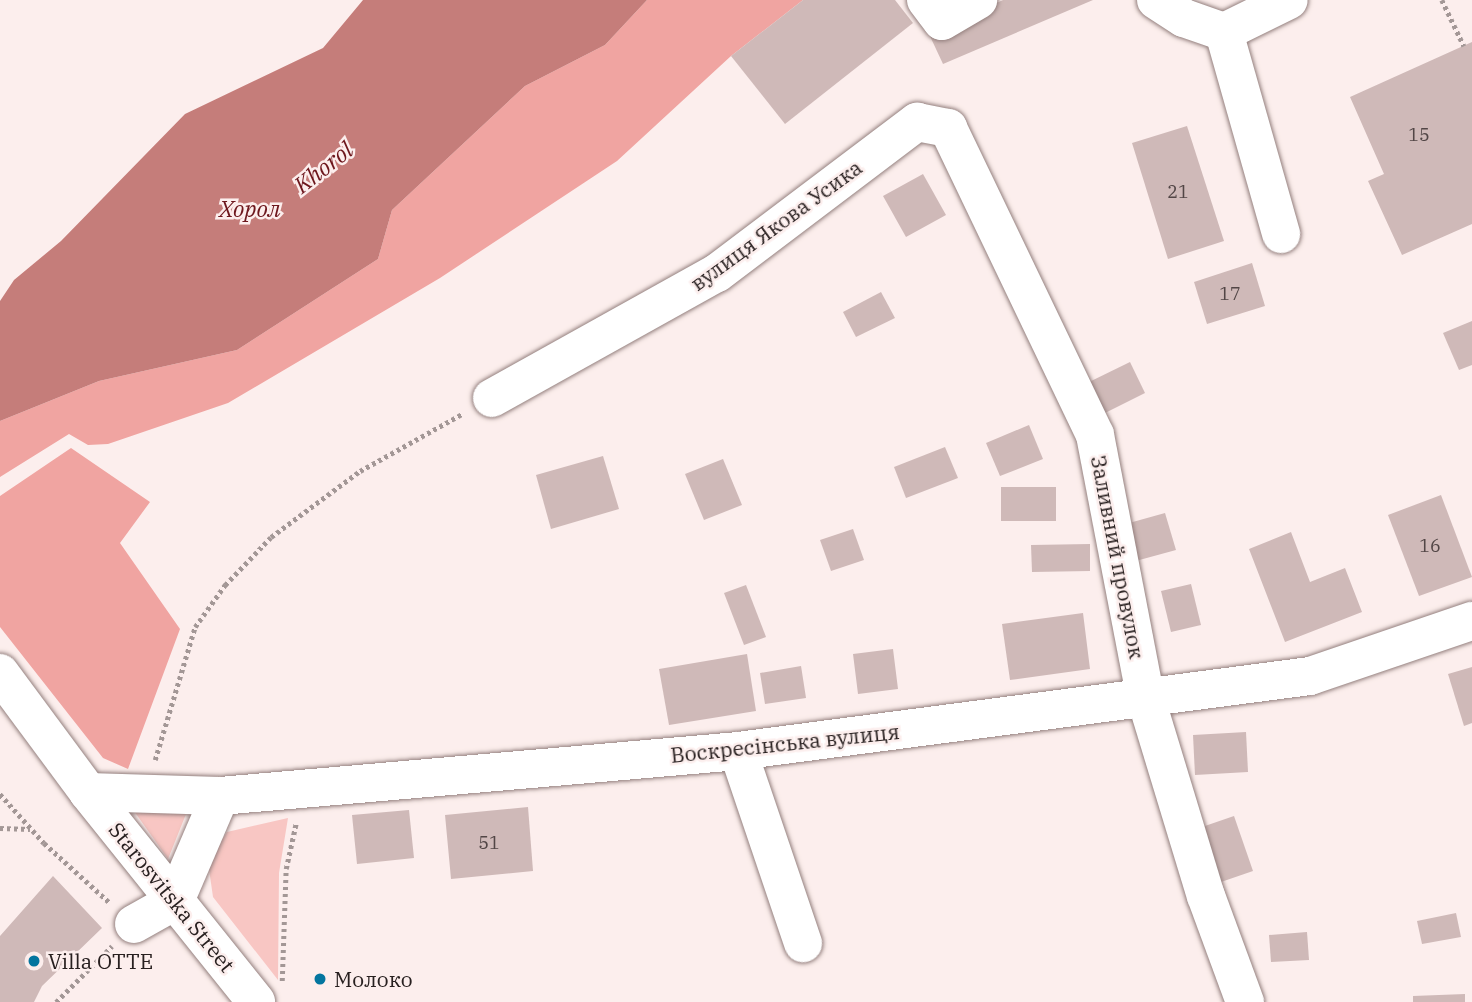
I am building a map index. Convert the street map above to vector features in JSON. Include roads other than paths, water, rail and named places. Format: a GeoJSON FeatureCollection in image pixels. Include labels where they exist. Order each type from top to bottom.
{"type":"FeatureCollection","features":[{"type":"Feature","properties":{"kind":"street"},"geometry":{"type":"LineString","coordinates":[[926,0],[942,21],[978,0]]}},
{"type":"Feature","properties":{"kind":"street"},"geometry":{"type":"LineString","coordinates":[[1156,0],[1184,18],[1224,32],[1289,0]]}},
{"type":"Feature","properties":{"kind":"street"},"geometry":{"type":"LineString","coordinates":[[1224,32],[1281,234]]}},
{"type":"Feature","properties":{"kind":"street","name":"вулиця Якова Усика"},"geometry":{"type":"LineString","coordinates":[[492,398],[717,273],[917,122],[948,128]]}},
{"type":"Feature","properties":{"kind":"street","name":"Заливний провулок"},"geometry":{"type":"LineString","coordinates":[[948,128],[1095,435],[1146,699],[1206,896],[1245,1002]]}},
{"type":"Feature","properties":{"kind":"street","name":"Воскресінська вулиця"},"geometry":{"type":"LineString","coordinates":[[88,792],[220,796],[738,751],[1310,676],[1472,621]]}},
{"type":"Feature","properties":{"kind":"street","name":"Starosvitska Street"},"geometry":{"type":"LineString","coordinates":[[0,673],[88,792],[175,901],[269,994]]}},
{"type":"Feature","properties":{"kind":"street"},"geometry":{"type":"LineString","coordinates":[[738,751],[803,943]]}},
{"type":"Feature","properties":{"kind":"street"},"geometry":{"type":"LineString","coordinates":[[134,924],[175,901],[220,796]]}},
{"type":"Feature","properties":{"kind":"water","name":"Хорол"},"geometry":{"type":"Polygon","coordinates":[[[363,0],[647,0],[605,45],[525,86],[392,210],[378,259],[237,350],[99,381],[0,421],[0,301],[14,280],[61,241],[185,114],[323,48],[363,0]]]}},
{"type":"Feature","properties":{"kind":"place","name":"Villa OTTE"},"geometry":{"type":"Point","coordinates":[34,961]}},
{"type":"Feature","properties":{"kind":"place","name":"Молоко"},"geometry":{"type":"Point","coordinates":[320,979]}},
{"type":"Feature","properties":{"kind":"water label","name":"Khorol"},"geometry":{"type":"Point","coordinates":[323,167]}}]}
